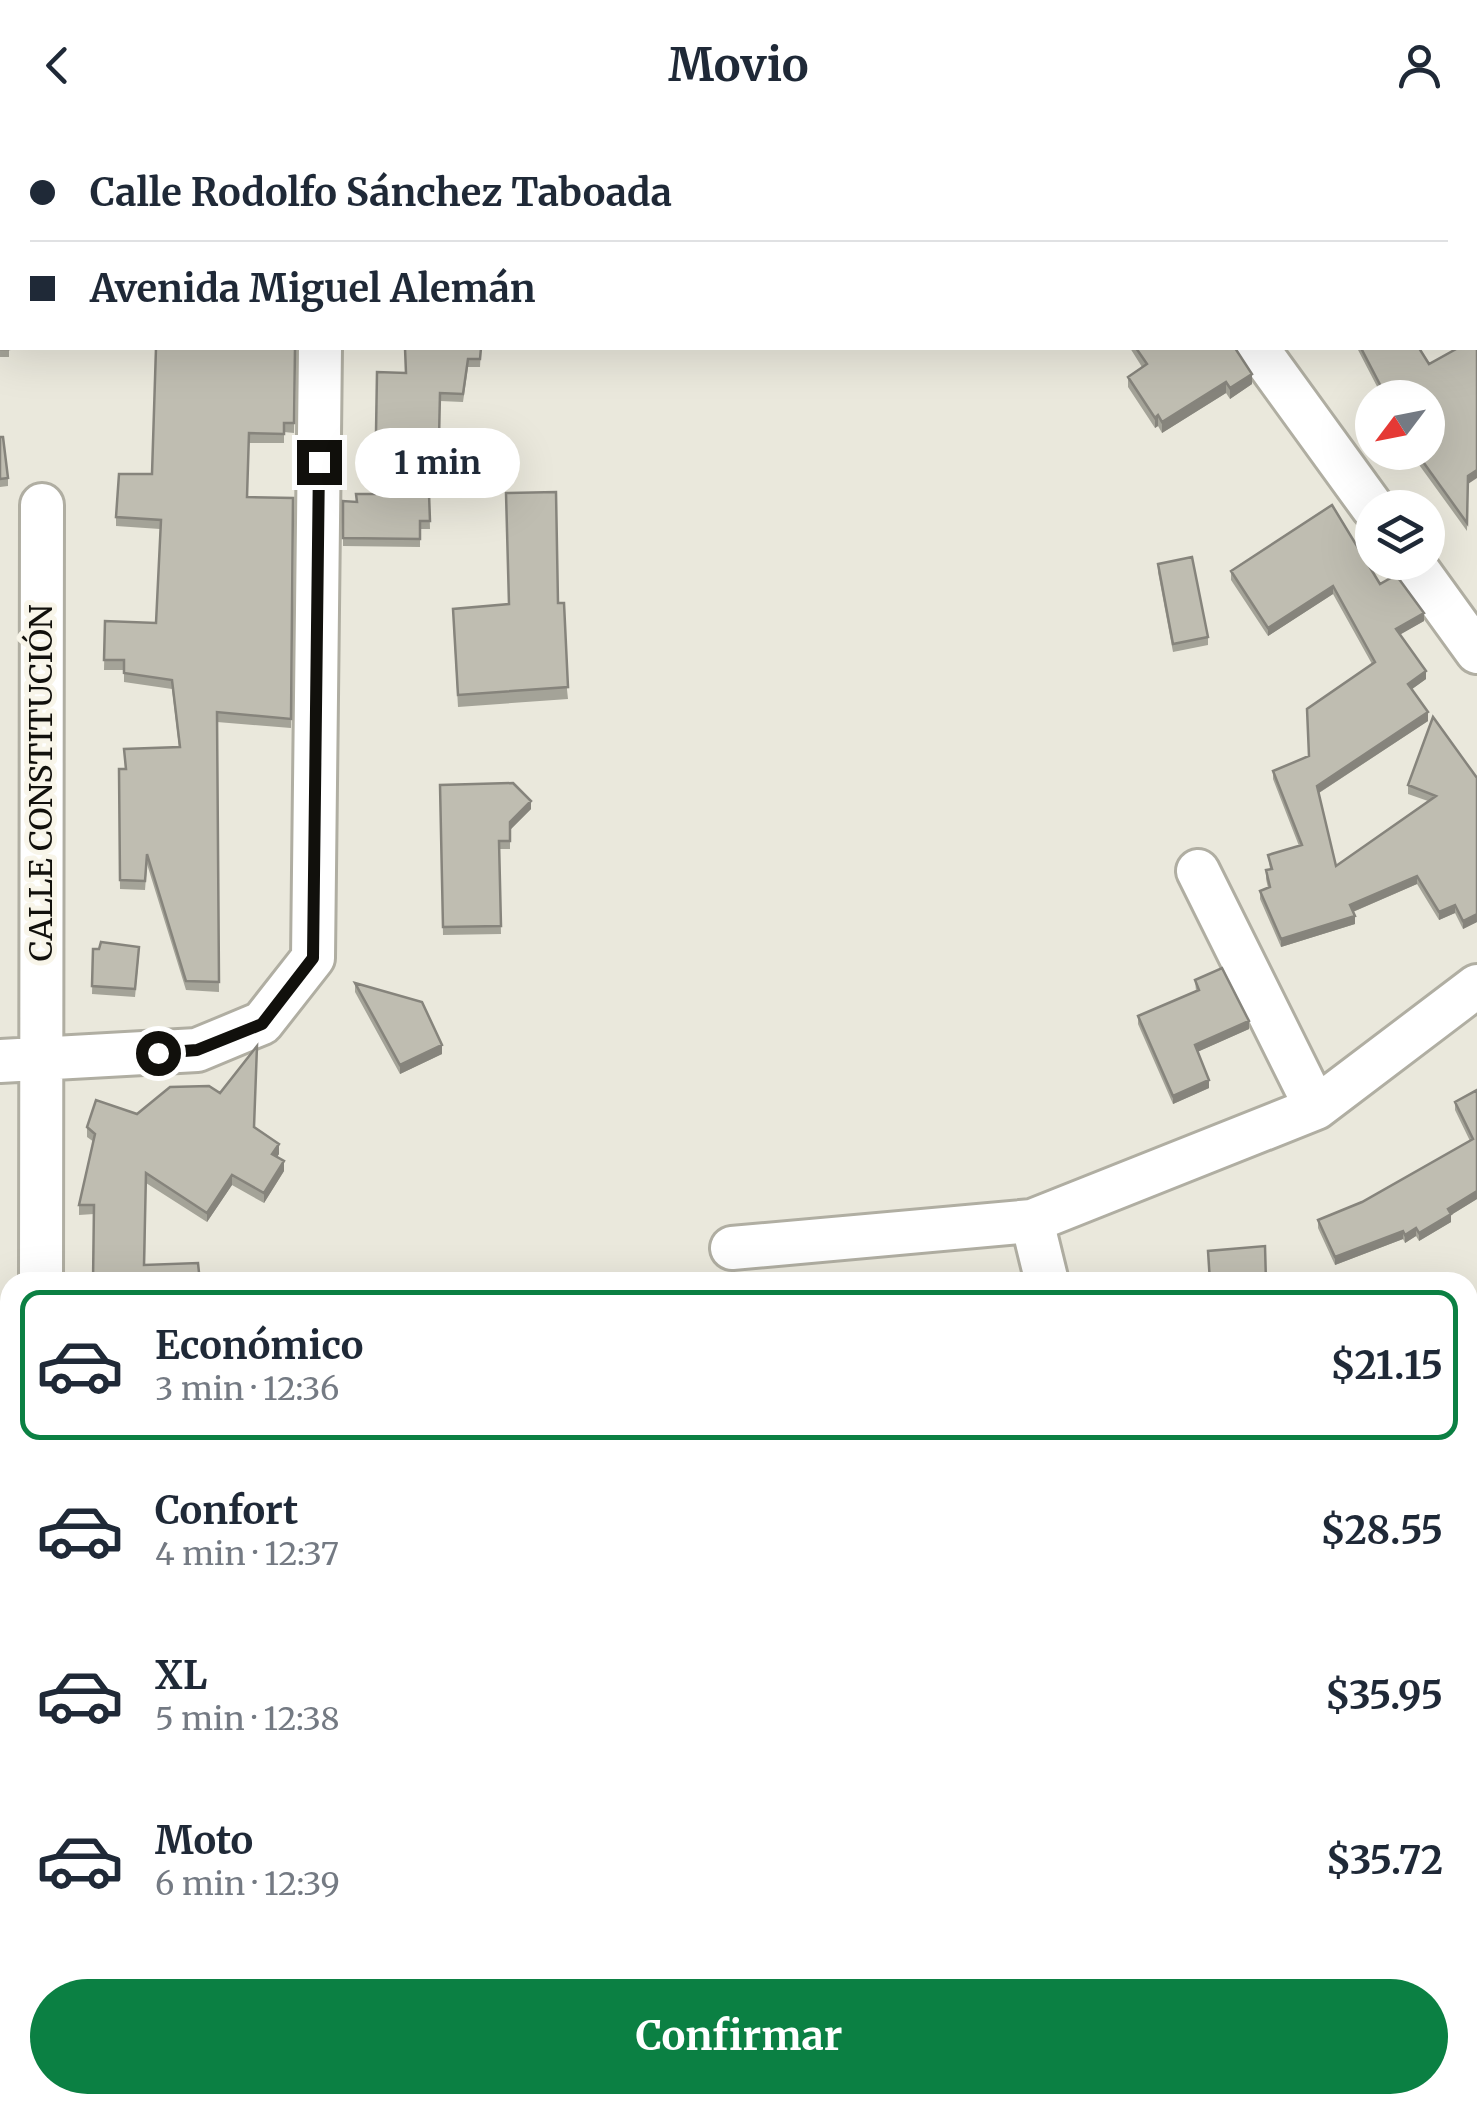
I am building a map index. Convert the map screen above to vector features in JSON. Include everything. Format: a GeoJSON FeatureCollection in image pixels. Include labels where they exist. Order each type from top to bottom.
{"type":"FeatureCollection","features":[{"type":"Feature","properties":{"kind":"street"},"geometry":{"type":"LineString","coordinates":[[20,1061],[197,1050],[262,1024],[313,958],[320,350]]}},
{"type":"Feature","properties":{"kind":"street"},"geometry":{"type":"LineString","coordinates":[[1258,350],[1359,490]]}},
{"type":"Feature","properties":{"kind":"street","name":"CALLE CONSTITUCIÓN"},"geometry":{"type":"LineString","coordinates":[[40,1272],[20,1061],[42,505]]}},
{"type":"Feature","properties":{"kind":"street"},"geometry":{"type":"LineString","coordinates":[[1425,580],[1477,652]]}},
{"type":"Feature","properties":{"kind":"street"},"geometry":{"type":"LineString","coordinates":[[1198,870],[1316,1108]]}},
{"type":"Feature","properties":{"kind":"street"},"geometry":{"type":"LineString","coordinates":[[732,1248],[1032,1222],[1316,1108],[1477,986]]}},
{"type":"Feature","properties":{"kind":"street"},"geometry":{"type":"LineString","coordinates":[[1032,1222],[1044,1272]]}},
{"type":"Feature","properties":{"kind":"building"},"geometry":{"type":"Polygon","coordinates":[[[156,350],[295,350],[294,423],[284,423],[284,434],[249,433],[247,497],[293,498],[291,719],[217,712],[219,982],[186,981],[147,854],[145,881],[120,880],[119,769],[126,769],[124,749],[180,747],[172,680],[124,673],[124,660],[104,660],[105,621],[156,623],[161,520],[116,517],[119,474],[152,474],[156,350]]]}},
{"type":"Feature","properties":{"kind":"building"},"geometry":{"type":"Polygon","coordinates":[[[405,350],[481,350],[480,359],[468,359],[463,394],[440,393],[439,439],[427,439],[430,521],[420,521],[420,539],[343,538],[343,501],[357,502],[356,494],[375,494],[377,372],[406,373],[405,350]]]}},
{"type":"Feature","properties":{"kind":"building"},"geometry":{"type":"Polygon","coordinates":[[[1137,350],[1236,350],[1252,374],[1230,388],[1226,382],[1162,422],[1158,415],[1155,418],[1128,377],[1147,364],[1137,350]]]}},
{"type":"Feature","properties":{"kind":"building"},"geometry":{"type":"Polygon","coordinates":[[[1362,350],[1420,350],[1429,364],[1454,350],[1477,350],[1477,470],[1468,476],[1467,523],[1429,470],[1445,470],[1445,380],[1378,380],[1362,350]]]}},
{"type":"Feature","properties":{"kind":"building"},"geometry":{"type":"Polygon","coordinates":[[[0,437],[8,478],[0,479],[0,437]]]}},
{"type":"Feature","properties":{"kind":"building"},"geometry":{"type":"Polygon","coordinates":[[[556,492],[558,603],[564,603],[568,687],[458,695],[453,609],[509,604],[506,493],[556,492]]]}},
{"type":"Feature","properties":{"kind":"building"},"geometry":{"type":"Polygon","coordinates":[[[1332,505],[1355,543],[1355,580],[1378,580],[1380,584],[1400,580],[1424,613],[1396,629],[1426,671],[1408,684],[1428,712],[1317,786],[1336,866],[1436,796],[1408,785],[1433,717],[1477,778],[1477,914],[1463,921],[1455,905],[1439,912],[1417,876],[1350,905],[1355,916],[1281,939],[1260,891],[1270,887],[1266,870],[1272,869],[1268,855],[1302,845],[1273,771],[1309,756],[1307,709],[1375,662],[1333,586],[1268,628],[1231,571],[1332,505]]]}},
{"type":"Feature","properties":{"kind":"building"},"geometry":{"type":"Polygon","coordinates":[[[1192,557],[1208,637],[1173,644],[1158,564],[1192,557]]]}},
{"type":"Feature","properties":{"kind":"building"},"geometry":{"type":"Polygon","coordinates":[[[513,783],[531,801],[510,822],[510,841],[499,841],[501,926],[443,927],[440,785],[513,783]]]}},
{"type":"Feature","properties":{"kind":"building"},"geometry":{"type":"Polygon","coordinates":[[[101,942],[139,947],[135,989],[92,986],[93,949],[99,949],[101,942]]]}},
{"type":"Feature","properties":{"kind":"building"},"geometry":{"type":"Polygon","coordinates":[[[1222,968],[1249,1021],[1195,1045],[1209,1080],[1173,1096],[1138,1016],[1199,990],[1195,980],[1222,968]]]}},
{"type":"Feature","properties":{"kind":"building"},"geometry":{"type":"Polygon","coordinates":[[[355,983],[422,1002],[442,1045],[400,1065],[355,983]]]}},
{"type":"Feature","properties":{"kind":"building"},"geometry":{"type":"Polygon","coordinates":[[[257,1046],[254,1127],[279,1144],[272,1154],[284,1161],[264,1193],[232,1175],[207,1213],[146,1173],[144,1265],[198,1263],[199,1272],[93,1272],[94,1205],[79,1205],[95,1134],[87,1127],[96,1100],[137,1114],[170,1087],[209,1086],[220,1093],[257,1046]]]}},
{"type":"Feature","properties":{"kind":"building"},"geometry":{"type":"Polygon","coordinates":[[[1477,1090],[1477,1191],[1448,1209],[1451,1214],[1419,1233],[1416,1228],[1405,1235],[1403,1231],[1335,1257],[1318,1220],[1362,1202],[1473,1139],[1455,1102],[1477,1090]]]}},
{"type":"Feature","properties":{"kind":"building"},"geometry":{"type":"Polygon","coordinates":[[[1265,1246],[1266,1272],[1209,1272],[1208,1251],[1265,1246]]]}},
{"type":"Feature","properties":{"kind":"route"},"geometry":{"type":"LineString","coordinates":[[158,1053],[197,1050],[262,1024],[313,958],[319,462]]}}]}
